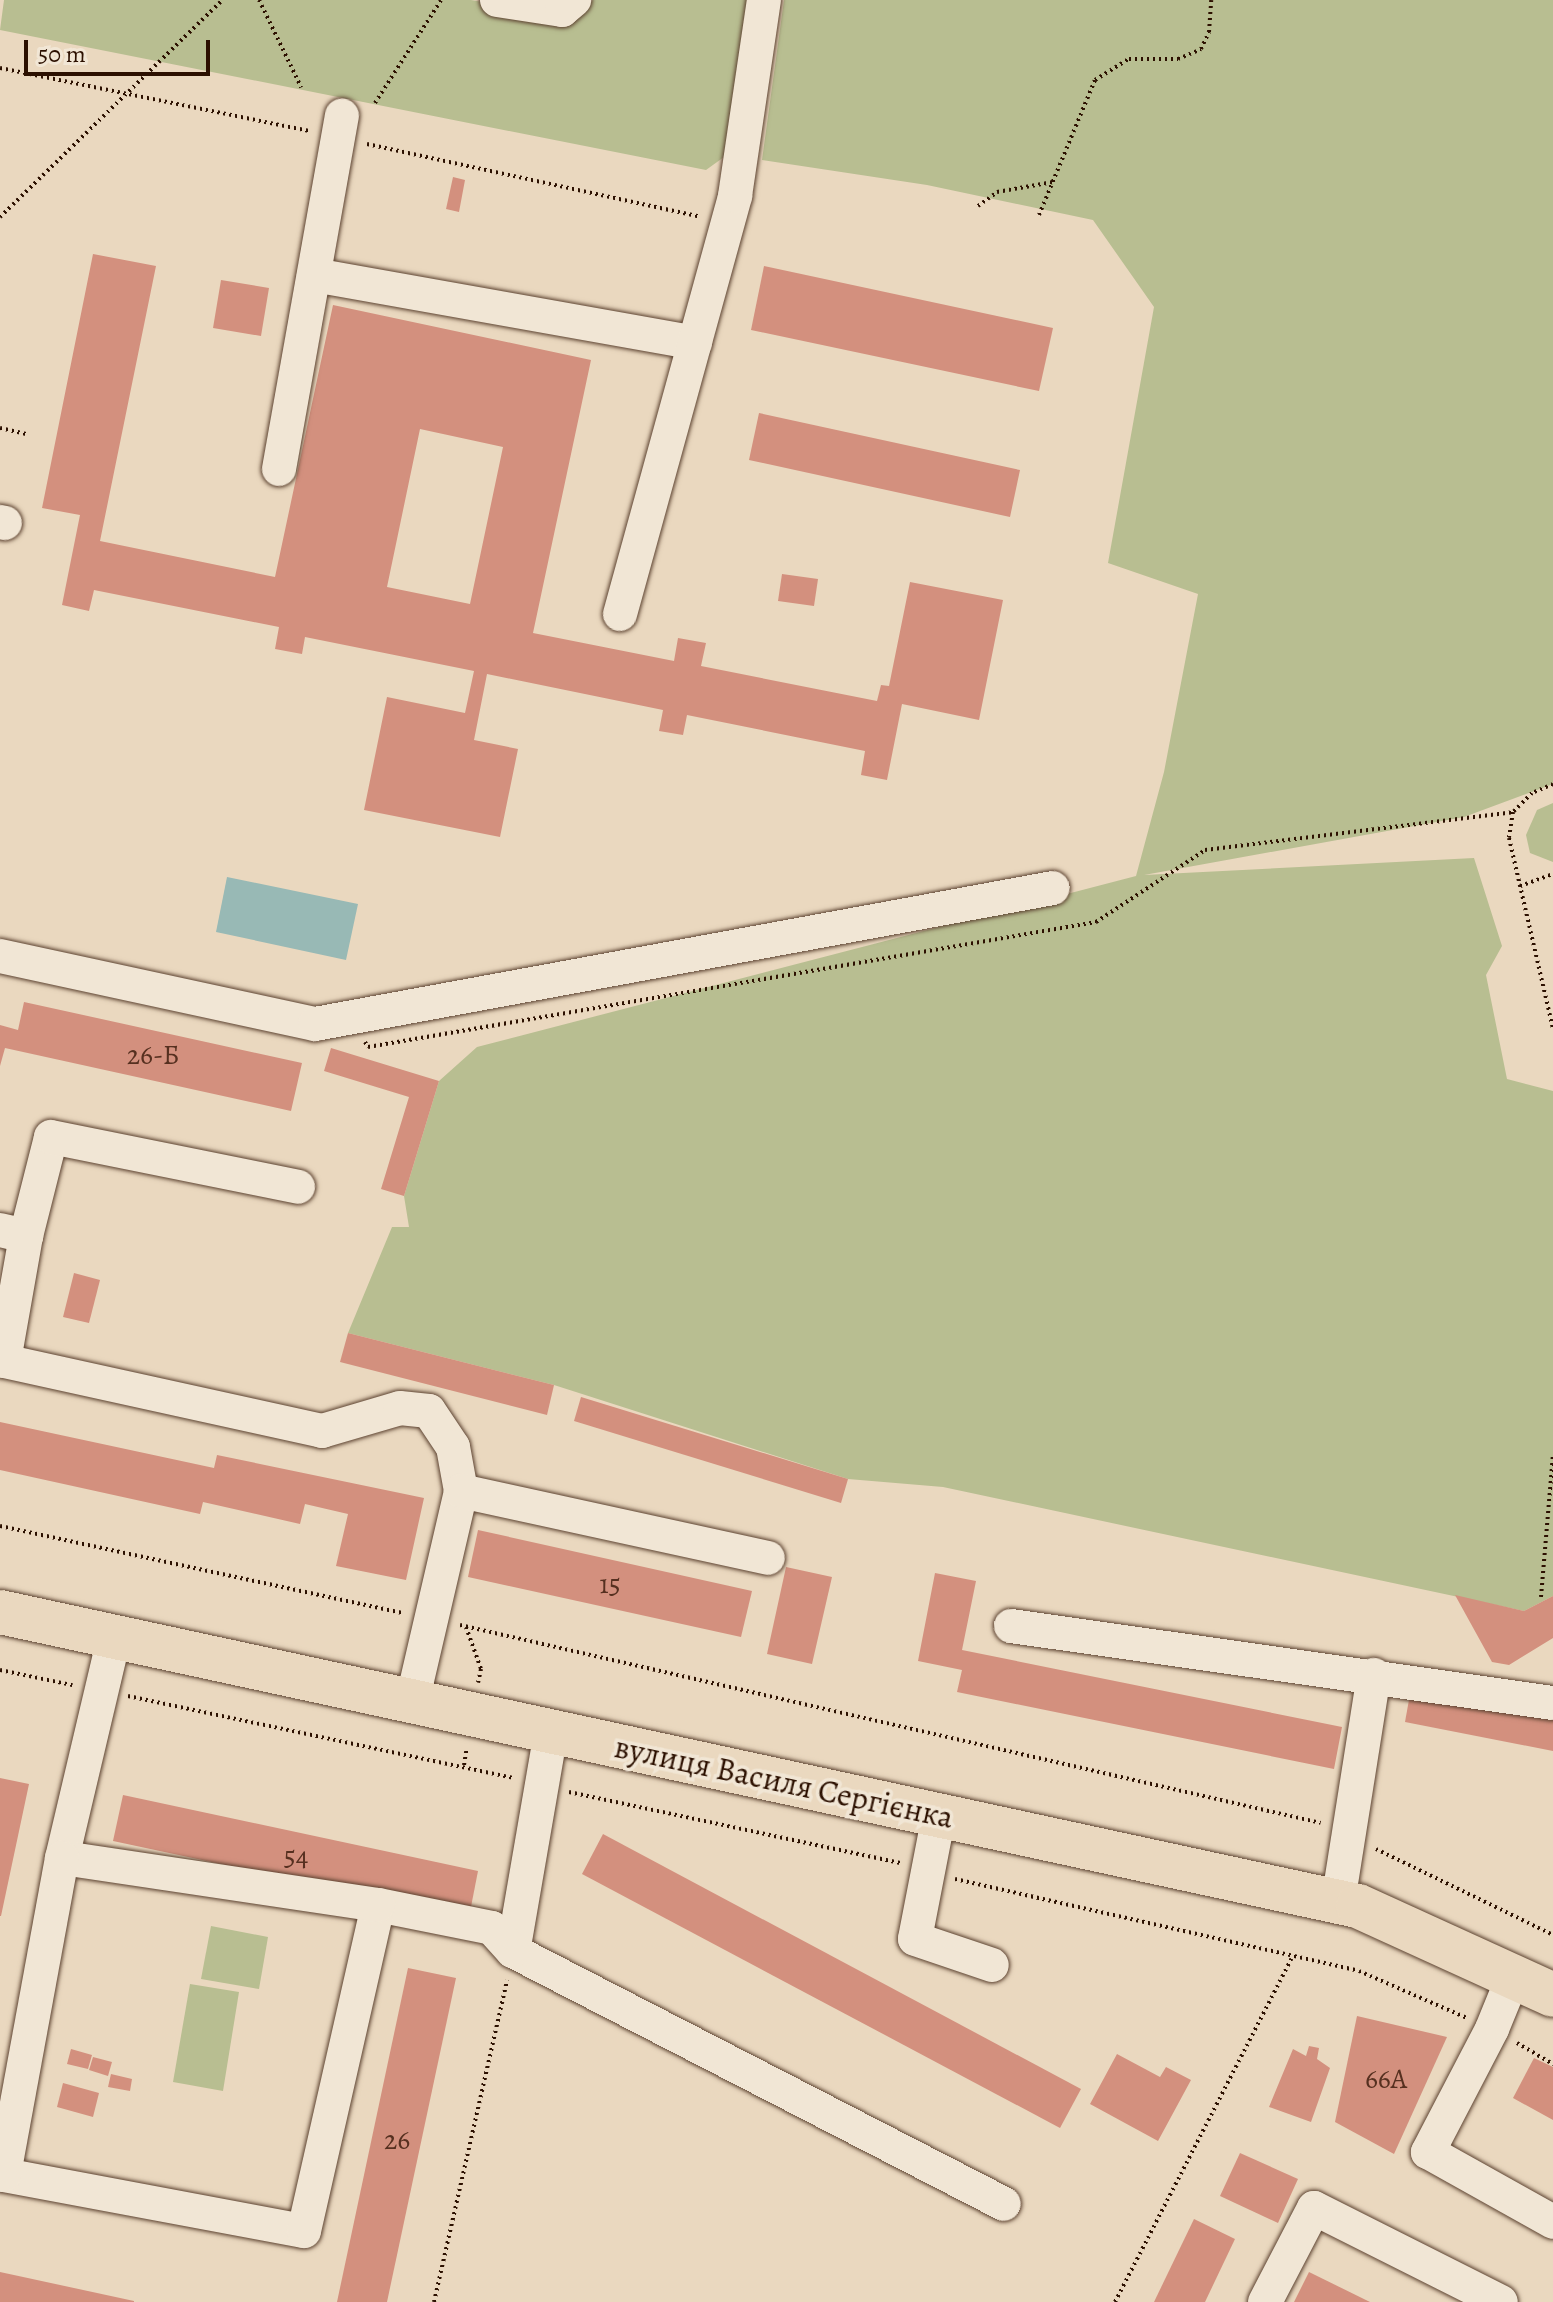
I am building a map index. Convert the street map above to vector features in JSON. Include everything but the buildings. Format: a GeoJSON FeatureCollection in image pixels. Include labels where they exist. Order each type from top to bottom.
{"type":"FeatureCollection","features":[{"type":"Feature","properties":{"kind":"main road","name":"вулиця Василя Сергієнка"},"geometry":{"type":"LineString","coordinates":[[0,1612],[1338,1902],[1514,1975],[1553,1995]]}},
{"type":"Feature","properties":{"kind":"lane"},"geometry":{"type":"LineString","coordinates":[[497,0],[562,10],[574,0]]}},
{"type":"Feature","properties":{"kind":"lane"},"geometry":{"type":"LineString","coordinates":[[620,614],[735,196],[764,0]]}},
{"type":"Feature","properties":{"kind":"lane"},"geometry":{"type":"LineString","coordinates":[[279,469],[342,116]]}},
{"type":"Feature","properties":{"kind":"lane"},"geometry":{"type":"LineString","coordinates":[[314,275],[695,343]]}},
{"type":"Feature","properties":{"kind":"lane"},"geometry":{"type":"LineString","coordinates":[[0,956],[315,1024],[1053,888]]}},
{"type":"Feature","properties":{"kind":"lane"},"geometry":{"type":"LineString","coordinates":[[298,1187],[51,1137],[13,1233],[4,1361],[322,1431],[400,1408],[429,1411],[453,1447],[461,1491],[412,1702]]}},
{"type":"Feature","properties":{"kind":"lane"},"geometry":{"type":"LineString","coordinates":[[461,1491],[768,1558]]}},
{"type":"Feature","properties":{"kind":"lane"},"geometry":{"type":"LineString","coordinates":[[1011,1626],[1374,1675],[1553,1703]]}},
{"type":"Feature","properties":{"kind":"lane"},"geometry":{"type":"LineString","coordinates":[[114,1638],[62,1858],[2,2175],[304,2231],[378,1905]]}},
{"type":"Feature","properties":{"kind":"lane"},"geometry":{"type":"LineString","coordinates":[[1338,1902],[1374,1675]]}},
{"type":"Feature","properties":{"kind":"lane"},"geometry":{"type":"LineString","coordinates":[[513,1951],[551,1732]]}},
{"type":"Feature","properties":{"kind":"lane"},"geometry":{"type":"LineString","coordinates":[[939,1815],[926,1869],[915,1939],[992,1965]]}},
{"type":"Feature","properties":{"kind":"lane"},"geometry":{"type":"LineString","coordinates":[[62,1858],[378,1905],[492,1928],[513,1951],[1004,2204]]}},
{"type":"Feature","properties":{"kind":"lane"},"geometry":{"type":"LineString","coordinates":[[1514,1975],[1492,2029],[1428,2152],[1553,2222]]}},
{"type":"Feature","properties":{"kind":"lane"},"geometry":{"type":"LineString","coordinates":[[1265,2302],[1314,2208],[1501,2302]]}},
{"type":"Feature","properties":{"kind":"path"},"geometry":{"type":"LineString","coordinates":[[0,217],[222,0]]}},
{"type":"Feature","properties":{"kind":"path"},"geometry":{"type":"LineString","coordinates":[[259,0],[301,87]]}},
{"type":"Feature","properties":{"kind":"path"},"geometry":{"type":"LineString","coordinates":[[375,103],[441,0]]}},
{"type":"Feature","properties":{"kind":"path"},"geometry":{"type":"LineString","coordinates":[[1039,215],[1095,80],[1129,59],[1178,59],[1201,49],[1209,32],[1211,0]]}},
{"type":"Feature","properties":{"kind":"path"},"geometry":{"type":"LineString","coordinates":[[978,206],[997,192],[1053,182]]}},
{"type":"Feature","properties":{"kind":"path"},"geometry":{"type":"LineString","coordinates":[[0,428],[27,434]]}},
{"type":"Feature","properties":{"kind":"path"},"geometry":{"type":"LineString","coordinates":[[1553,784],[1532,793],[1513,812],[1509,838],[1553,1029]]}},
{"type":"Feature","properties":{"kind":"path"},"geometry":{"type":"LineString","coordinates":[[351,1016],[368,1047],[1096,922],[1205,850],[1513,812]]}},
{"type":"Feature","properties":{"kind":"path"},"geometry":{"type":"LineString","coordinates":[[1520,886],[1553,874]]}},
{"type":"Feature","properties":{"kind":"path"},"geometry":{"type":"LineString","coordinates":[[1541,1597],[1553,1454]]}},
{"type":"Feature","properties":{"kind":"path"},"geometry":{"type":"LineString","coordinates":[[0,1526],[431,1619],[1307,1820],[1348,1835],[1553,1935]]}},
{"type":"Feature","properties":{"kind":"path"},"geometry":{"type":"LineString","coordinates":[[0,1670],[926,1869],[1292,1958],[1359,1971],[1492,2029],[1553,2064]]}},
{"type":"Feature","properties":{"kind":"path"},"geometry":{"type":"LineString","coordinates":[[434,2302],[513,1951]]}},
{"type":"Feature","properties":{"kind":"path"},"geometry":{"type":"LineString","coordinates":[[1115,2302],[1292,1958]]}},
{"type":"Feature","properties":{"kind":"green space"},"geometry":{"type":"Polygon","coordinates":[[[4,0],[471,0],[571,17],[593,0],[751,0],[724,157],[706,170],[0,30],[4,0]]]}},
{"type":"Feature","properties":{"kind":"green space"},"geometry":{"type":"Polygon","coordinates":[[[784,0],[1553,0],[1553,784],[1464,817],[1144,875],[1474,858],[1502,946],[1486,975],[1507,1079],[1553,1091],[1553,1596],[1524,1611],[943,1487],[848,1479],[554,1385],[348,1333],[392,1227],[409,1227],[404,1196],[439,1081],[477,1047],[1136,876],[1164,772],[1198,594],[1108,563],[1154,307],[1093,220],[927,185],[762,160],[784,0]]]}},
{"type":"Feature","properties":{"kind":"green space"},"geometry":{"type":"Polygon","coordinates":[[[1553,803],[1553,862],[1530,853],[1526,835],[1537,810],[1553,803]]]}},
{"type":"Feature","properties":{"kind":"green space"},"geometry":{"type":"Polygon","coordinates":[[[211,1926],[268,1937],[259,1989],[201,1979],[211,1926]]]}},
{"type":"Feature","properties":{"kind":"green space"},"geometry":{"type":"Polygon","coordinates":[[[190,1984],[239,1992],[223,2091],[173,2082],[190,1984]]]}},
{"type":"Feature","properties":{"kind":"water"},"geometry":{"type":"Polygon","coordinates":[[[227,877],[358,904],[346,960],[216,932],[227,877]]]}}]}
